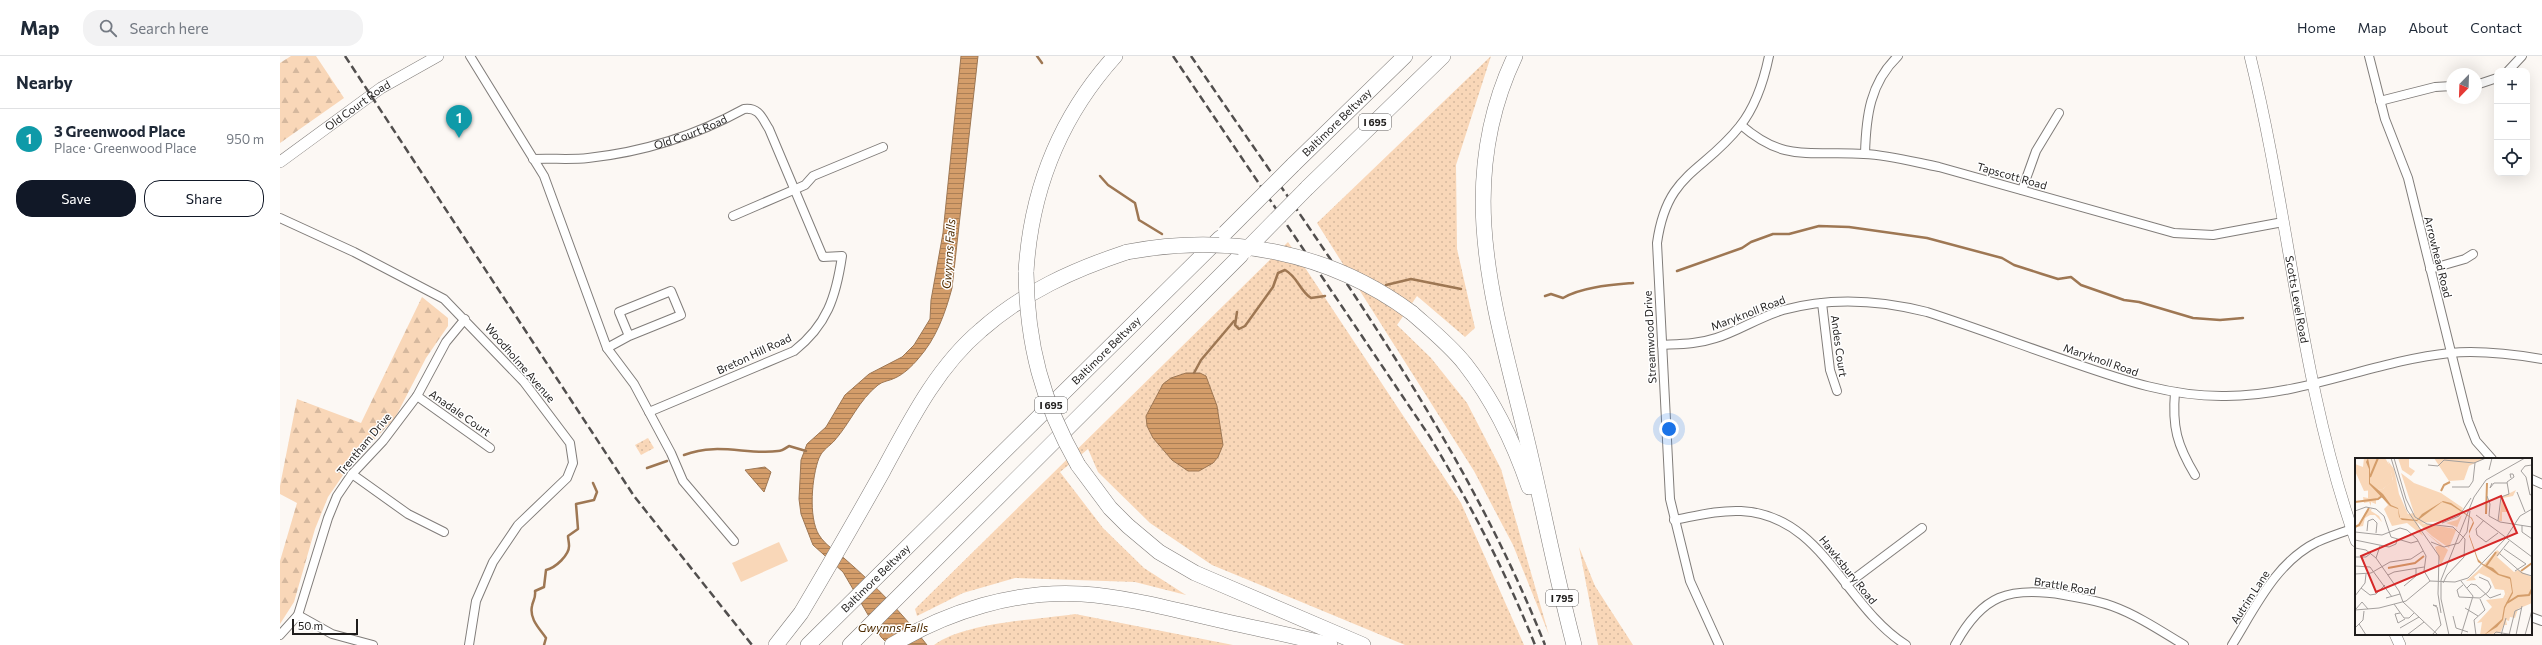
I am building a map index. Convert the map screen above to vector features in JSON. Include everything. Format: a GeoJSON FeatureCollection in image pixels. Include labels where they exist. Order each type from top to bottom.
{"type":"FeatureCollection","features":[{"type":"Feature","properties":{"kind":"highway"},"geometry":{"type":"LineString","coordinates":[[1115,56],[1083,96],[1053,150],[1041,181],[1031,222],[1026,272],[1028,326],[1045,396],[1078,465],[1110,508],[1159,552],[1195,573],[1363,645]]}},
{"type":"Feature","properties":{"kind":"highway","name":"Baltimore Beltway"},"geometry":{"type":"LineString","coordinates":[[808,645],[1404,56]]}},
{"type":"Feature","properties":{"kind":"highway","name":"I 695"},"geometry":{"type":"LineString","coordinates":[[850,645],[1442,56]]}},
{"type":"Feature","properties":{"kind":"highway"},"geometry":{"type":"LineString","coordinates":[[1516,56],[1499,100],[1490,136],[1482,188],[1482,222],[1492,293],[1532,462],[1550,550]]}},
{"type":"Feature","properties":{"kind":"highway"},"geometry":{"type":"LineString","coordinates":[[776,645],[801,613],[926,395],[957,353],[980,330],[1036,290],[1090,264],[1127,252],[1173,244],[1254,247],[1276,251],[1309,261],[1361,282],[1393,299],[1412,313],[1464,363],[1484,390],[1504,425],[1522,466],[1550,550]]}},
{"type":"Feature","properties":{"kind":"highway","name":"I 795"},"geometry":{"type":"LineString","coordinates":[[1550,550],[1574,645]]}},
{"type":"Feature","properties":{"kind":"highway"},"geometry":{"type":"LineString","coordinates":[[892,645],[928,626],[970,610],[1007,600],[1082,594],[1140,602],[1330,645]]}},
{"type":"Feature","properties":{"kind":"street","name":"Old Court Road"},"geometry":{"type":"LineString","coordinates":[[280,162],[381,88],[438,56]]}},
{"type":"Feature","properties":{"kind":"street"},"geometry":{"type":"LineString","coordinates":[[470,56],[544,176],[608,348],[634,384],[671,453],[683,481],[734,541]]}},
{"type":"Feature","properties":{"kind":"street","name":"Streamwood Drive"},"geometry":{"type":"LineString","coordinates":[[1719,645],[1690,581],[1674,520],[1669,483],[1657,243],[1664,211],[1676,187],[1688,174],[1714,153],[1741,125],[1758,94],[1769,56]]}},
{"type":"Feature","properties":{"kind":"street"},"geometry":{"type":"LineString","coordinates":[[1865,154],[1866,124],[1871,99],[1880,78],[1898,56]]}},
{"type":"Feature","properties":{"kind":"street","name":"Scotts Level Road"},"geometry":{"type":"LineString","coordinates":[[2250,56],[2265,124],[2312,385],[2355,538]]}},
{"type":"Feature","properties":{"kind":"street","name":"Arrowhead Road"},"geometry":{"type":"LineString","coordinates":[[2369,56],[2384,119],[2404,163],[2471,431],[2476,442],[2491,458]]}},
{"type":"Feature","properties":{"kind":"street"},"geometry":{"type":"LineString","coordinates":[[2511,68],[2522,56]]}},
{"type":"Feature","properties":{"kind":"street"},"geometry":{"type":"LineString","coordinates":[[2482,83],[2494,79]]}},
{"type":"Feature","properties":{"kind":"street"},"geometry":{"type":"LineString","coordinates":[[2380,102],[2435,87],[2446,86]]}},
{"type":"Feature","properties":{"kind":"street","name":"Old Court Road"},"geometry":{"type":"LineString","coordinates":[[533,159],[587,158],[645,148],[696,132],[744,109],[751,108],[760,114],[769,129],[796,190]]}},
{"type":"Feature","properties":{"kind":"street"},"geometry":{"type":"LineString","coordinates":[[2022,190],[2036,151],[2059,113]]}},
{"type":"Feature","properties":{"kind":"street","name":"Tapscott Road"},"geometry":{"type":"LineString","coordinates":[[1741,125],[1766,144],[1793,154],[1865,154],[1939,167],[2160,230],[2188,235],[2213,235],[2282,222]]}},
{"type":"Feature","properties":{"kind":"street"},"geometry":{"type":"LineString","coordinates":[[733,216],[796,190],[805,185],[813,176],[883,147]]}},
{"type":"Feature","properties":{"kind":"street","name":"Breton Hill Road"},"geometry":{"type":"LineString","coordinates":[[649,412],[794,350],[812,336],[819,327],[839,278],[842,256],[823,257],[796,190]]}},
{"type":"Feature","properties":{"kind":"street","name":"Woodholme Avenue"},"geometry":{"type":"LineString","coordinates":[[280,218],[354,252],[444,299],[465,319],[539,400],[570,443],[573,453],[571,471],[563,484],[518,525],[493,562],[476,601],[469,645]]}},
{"type":"Feature","properties":{"kind":"street"},"geometry":{"type":"LineString","coordinates":[[2430,269],[2465,259],[2473,254]]}},
{"type":"Feature","properties":{"kind":"street"},"geometry":{"type":"LineString","coordinates":[[608,348],[629,336],[681,315],[671,291],[619,312],[629,336]]}},
{"type":"Feature","properties":{"kind":"street","name":"Maryknoll Road"},"geometry":{"type":"LineString","coordinates":[[1662,345],[1692,343],[1716,338],[1783,310],[1822,303],[1858,301],[1908,307],[2133,383],[2175,392],[2225,396],[2312,385],[2413,360],[2451,353],[2499,354],[2542,359]]}},
{"type":"Feature","properties":{"kind":"street","name":"Andes Court"},"geometry":{"type":"LineString","coordinates":[[1822,303],[1830,370],[1837,391]]}},
{"type":"Feature","properties":{"kind":"street","name":"Trentham Drive"},"geometry":{"type":"LineString","coordinates":[[280,635],[298,615],[328,518],[337,496],[352,474],[382,442],[417,396],[440,358],[446,342],[465,319]]}},
{"type":"Feature","properties":{"kind":"street"},"geometry":{"type":"LineString","coordinates":[[2175,392],[2174,430],[2184,456],[2196,475]]}},
{"type":"Feature","properties":{"kind":"street","name":"Anadale Court"},"geometry":{"type":"LineString","coordinates":[[417,396],[490,448]]}},
{"type":"Feature","properties":{"kind":"street"},"geometry":{"type":"LineString","coordinates":[[352,474],[408,514],[444,532]]}},
{"type":"Feature","properties":{"kind":"street"},"geometry":{"type":"LineString","coordinates":[[2532,479],[2542,484]]}},
{"type":"Feature","properties":{"kind":"street","name":"Hawksbury Road"},"geometry":{"type":"LineString","coordinates":[[1674,520],[1721,512],[1758,513],[1787,523],[1810,540],[1871,617],[1906,645]]}},
{"type":"Feature","properties":{"kind":"street"},"geometry":{"type":"LineString","coordinates":[[1846,585],[1922,528]]}},
{"type":"Feature","properties":{"kind":"street","name":"Autrim Lane"},"geometry":{"type":"LineString","coordinates":[[2232,645],[2278,573],[2312,545],[2352,529]]}},
{"type":"Feature","properties":{"kind":"street","name":"Brattle Road"},"geometry":{"type":"LineString","coordinates":[[1956,645],[1972,617],[1981,609],[2000,597],[2027,591],[2111,606],[2145,622],[2184,645]]}},
{"type":"Feature","properties":{"kind":"street"},"geometry":{"type":"LineString","coordinates":[[298,615],[332,634],[373,645]]}},
{"type":"Feature","properties":{"kind":"street"},"geometry":{"type":"LineString","coordinates":[[2532,617],[2542,621]]}},
{"type":"Feature","properties":{"kind":"street"},"geometry":{"type":"LineString","coordinates":[[2395,635],[2400,645]]}},
{"type":"Feature","properties":{"kind":"green space"},"geometry":{"type":"Polygon","coordinates":[[[291,56],[316,56],[344,98],[280,143],[280,63],[291,56]]]}},
{"type":"Feature","properties":{"kind":"green space"},"geometry":{"type":"Polygon","coordinates":[[[1491,56],[1456,165],[1457,249],[1475,328],[1465,337],[1417,296],[1397,325],[1431,358],[1467,403],[1501,469],[1549,635],[1513,545],[1474,471],[1317,223],[1491,56]]]}},
{"type":"Feature","properties":{"kind":"green space"},"geometry":{"type":"Polygon","coordinates":[[[1288,242],[1461,503],[1524,645],[1405,645],[1212,565],[1150,523],[1098,472],[1088,449],[1060,472],[1103,528],[1144,568],[1186,595],[1135,582],[1015,578],[963,593],[917,616],[915,609],[1288,242]]]}},
{"type":"Feature","properties":{"kind":"green space"},"geometry":{"type":"Polygon","coordinates":[[[422,297],[448,318],[448,326],[426,358],[395,418],[350,465],[328,497],[315,529],[294,602],[280,624],[280,561],[297,503],[280,494],[280,486],[297,399],[361,423],[422,297]]]}},
{"type":"Feature","properties":{"kind":"green space"},"geometry":{"type":"Polygon","coordinates":[[[648,438],[654,448],[641,455],[635,445],[648,438]]]}},
{"type":"Feature","properties":{"kind":"green space"},"geometry":{"type":"Polygon","coordinates":[[[779,542],[788,561],[741,582],[732,563],[779,542]]]}},
{"type":"Feature","properties":{"kind":"green space"},"geometry":{"type":"Polygon","coordinates":[[[1579,547],[1595,586],[1633,645],[1598,645],[1579,547]]]}},
{"type":"Feature","properties":{"kind":"green space"},"geometry":{"type":"Polygon","coordinates":[[[1075,614],[1233,645],[934,645],[948,637],[964,631],[982,627],[1022,620],[1075,614]]]}},
{"type":"Feature","properties":{"kind":"water","name":"Gwynns Falls"},"geometry":{"type":"Polygon","coordinates":[[[961,56],[978,56],[952,288],[946,307],[935,335],[918,359],[902,374],[880,384],[871,391],[833,442],[822,452],[814,475],[812,507],[813,518],[819,535],[828,545],[878,589],[927,645],[889,645],[881,637],[843,572],[813,545],[801,514],[799,499],[801,460],[807,444],[826,427],[845,395],[869,374],[902,357],[914,345],[930,319],[931,300],[943,233],[961,56]]]}},
{"type":"Feature","properties":{"kind":"water"},"geometry":{"type":"Polygon","coordinates":[[[1186,373],[1200,373],[1206,376],[1217,406],[1223,445],[1218,457],[1213,463],[1199,471],[1188,471],[1172,460],[1153,438],[1147,426],[1146,416],[1163,384],[1171,378],[1186,373]]]}},
{"type":"Feature","properties":{"kind":"water"},"geometry":{"type":"Polygon","coordinates":[[[765,467],[771,472],[764,492],[745,470],[765,467]]]}},
{"type":"Feature","properties":{"kind":"waterway"},"geometry":{"type":"LineString","coordinates":[[1037,56],[1042,63]]}},
{"type":"Feature","properties":{"kind":"waterway"},"geometry":{"type":"LineString","coordinates":[[1100,176],[1108,185],[1135,203],[1139,220],[1162,234]]}},
{"type":"Feature","properties":{"kind":"waterway"},"geometry":{"type":"LineString","coordinates":[[1677,271],[1742,248],[1751,242],[1773,234],[1789,234],[1819,226],[1849,227],[1927,238],[2002,258],[2014,265],[2058,279],[2071,277],[2081,285],[2124,300],[2139,302],[2193,318],[2220,320],[2243,318]]}},
{"type":"Feature","properties":{"kind":"waterway"},"geometry":{"type":"LineString","coordinates":[[1237,312],[1235,325],[1239,329],[1245,326],[1273,287],[1278,273],[1285,270],[1293,276],[1311,298],[1325,296]]}},
{"type":"Feature","properties":{"kind":"waterway"},"geometry":{"type":"LineString","coordinates":[[1386,285],[1411,279],[1461,289]]}},
{"type":"Feature","properties":{"kind":"waterway"},"geometry":{"type":"LineString","coordinates":[[1545,296],[1551,294],[1563,298],[1588,289],[1633,283]]}},
{"type":"Feature","properties":{"kind":"waterway"},"geometry":{"type":"LineString","coordinates":[[1194,373],[1201,360],[1234,321]]}},
{"type":"Feature","properties":{"kind":"waterway"},"geometry":{"type":"LineString","coordinates":[[684,455],[709,449],[766,452],[778,451],[789,446],[806,451]]}},
{"type":"Feature","properties":{"kind":"waterway"},"geometry":{"type":"LineString","coordinates":[[647,468],[667,461]]}},
{"type":"Feature","properties":{"kind":"waterway"},"geometry":{"type":"LineString","coordinates":[[544,645],[546,638],[536,624],[531,611],[535,591],[544,587],[546,570],[550,569],[565,557],[569,549],[568,536],[578,529],[576,504],[594,500],[597,492],[593,483]]}},
{"type":"Feature","properties":{"kind":"railway"},"geometry":{"type":"LineString","coordinates":[[345,56],[634,496],[752,645]]}},
{"type":"Feature","properties":{"kind":"railway"},"geometry":{"type":"LineString","coordinates":[[1173,56],[1430,437],[1487,539],[1512,591],[1535,645]]}},
{"type":"Feature","properties":{"kind":"railway"},"geometry":{"type":"LineString","coordinates":[[1191,56],[1337,269],[1430,415],[1472,490],[1511,567],[1545,645]]}},
{"type":"Feature","properties":{"kind":"place","name":"3 Greenwood Place"},"geometry":{"type":"Point","coordinates":[459,138]}}]}
